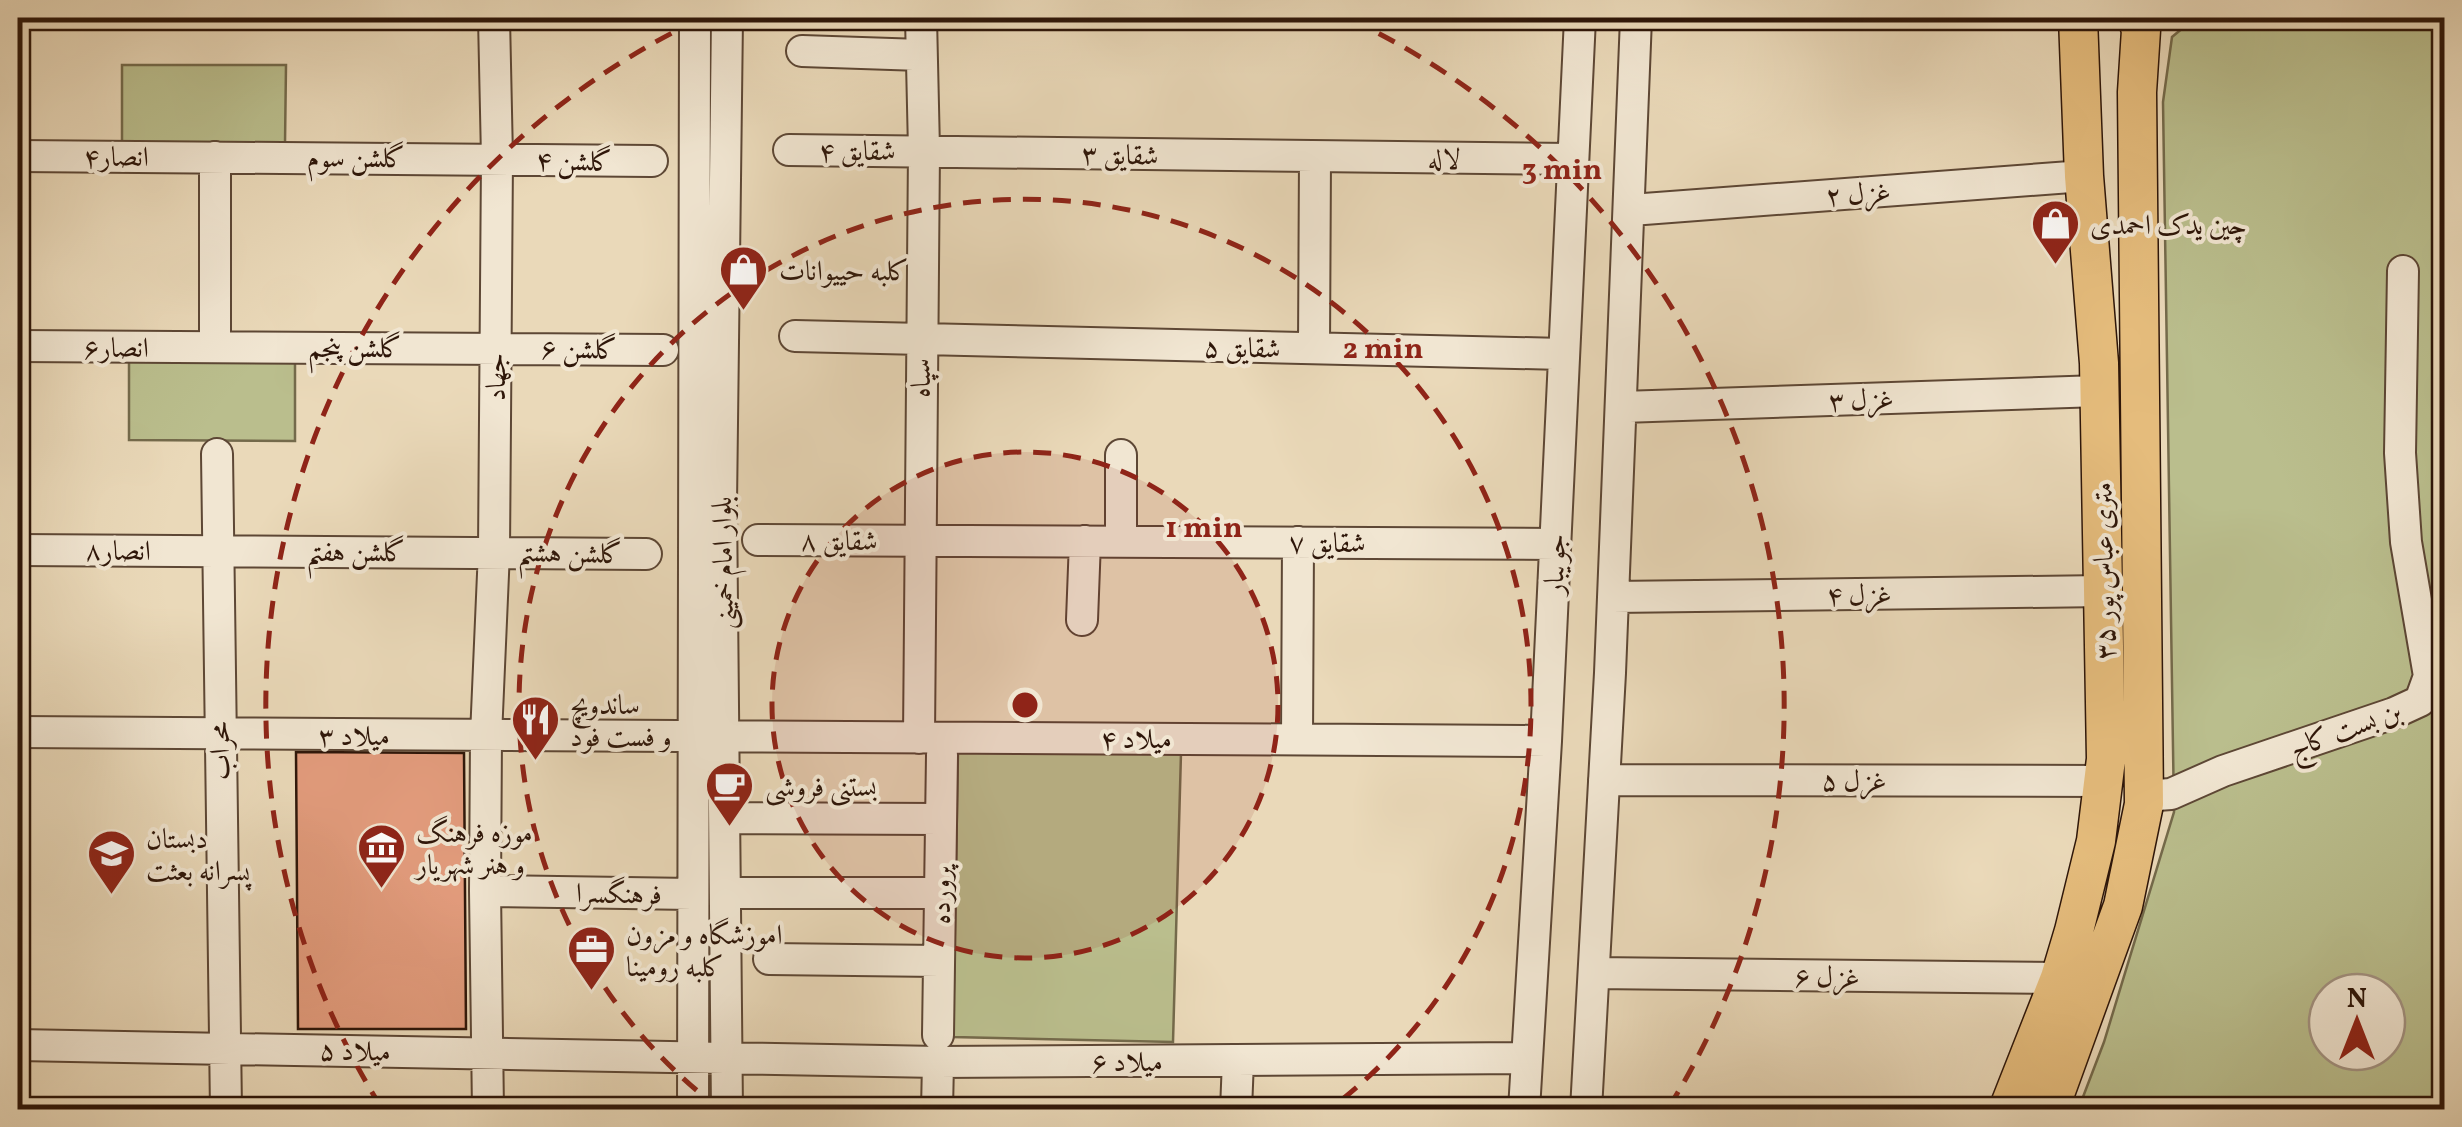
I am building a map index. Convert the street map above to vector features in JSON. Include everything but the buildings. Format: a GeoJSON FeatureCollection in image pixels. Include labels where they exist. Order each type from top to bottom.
{"type":"FeatureCollection","features":[{"type":"Feature","properties":{"kind":"main road","name":"۳۵ متری عباس پور"},"geometry":{"type":"LineString","coordinates":[[2008,1110],[2060,978],[2088,880],[2104,780],[2100,391],[2084,176],[2078,18]]}},
{"type":"Feature","properties":{"kind":"main road","name":"۳۵ متری عباس پور"},"geometry":{"type":"LineString","coordinates":[[2049,1110],[2122,906],[2136,856],[2144,790],[2137,111],[2142,22]]}},
{"type":"Feature","properties":{"kind":"street","name":"جهاد"},"geometry":{"type":"LineString","coordinates":[[486,736],[494,551],[494,18]]}},
{"type":"Feature","properties":{"kind":"street","name":"بلوار امام خمینی"},"geometry":{"type":"LineString","coordinates":[[693,1110],[695,18]]}},
{"type":"Feature","properties":{"kind":"street","name":"بلوار امام خمینی"},"geometry":{"type":"LineString","coordinates":[[727,18],[720,504],[726,737],[727,1110]]}},
{"type":"Feature","properties":{"kind":"street","name":"سپاه"},"geometry":{"type":"LineString","coordinates":[[921,18],[924,150],[920,540],[930,746]]}},
{"type":"Feature","properties":{"kind":"street","name":"جویبار"},"geometry":{"type":"LineString","coordinates":[[1524,1110],[1546,740],[1580,18]]}},
{"type":"Feature","properties":{"kind":"street"},"geometry":{"type":"LineString","coordinates":[[1586,1110],[1622,407],[1636,18]]}},
{"type":"Feature","properties":{"kind":"street"},"geometry":{"type":"LineString","coordinates":[[802,51],[921,55]]}},
{"type":"Feature","properties":{"kind":"street","name":"شقایق ۴"},"geometry":{"type":"LineString","coordinates":[[789,150],[924,150]]}},
{"type":"Feature","properties":{"kind":"street","name":"شقایق ۳"},"geometry":{"type":"LineString","coordinates":[[924,150],[1315,158]]}},
{"type":"Feature","properties":{"kind":"street","name":"انصار۴"},"geometry":{"type":"LineString","coordinates":[[18,156],[215,157]]}},
{"type":"Feature","properties":{"kind":"street","name":"گلشن سوم"},"geometry":{"type":"LineString","coordinates":[[215,157],[497,158]]}},
{"type":"Feature","properties":{"kind":"street"},"geometry":{"type":"LineString","coordinates":[[215,157],[215,347]]}},
{"type":"Feature","properties":{"kind":"street","name":"گلشن ۴"},"geometry":{"type":"LineString","coordinates":[[497,158],[652,161]]}},
{"type":"Feature","properties":{"kind":"street"},"geometry":{"type":"LineString","coordinates":[[1314,348],[1315,158]]}},
{"type":"Feature","properties":{"kind":"street","name":"لاله"},"geometry":{"type":"LineString","coordinates":[[1315,158],[1572,158]]}},
{"type":"Feature","properties":{"kind":"street","name":"غزل ۲"},"geometry":{"type":"LineString","coordinates":[[1631,210],[2084,176]]}},
{"type":"Feature","properties":{"kind":"street","name":"بن بست کاج"},"geometry":{"type":"LineString","coordinates":[[2144,790],[2171,794],[2223,771],[2420,701],[2429,676],[2406,542],[2400,453],[2403,271]]}},
{"type":"Feature","properties":{"kind":"street","name":"شقایق ۵"},"geometry":{"type":"LineString","coordinates":[[795,336],[1563,354]]}},
{"type":"Feature","properties":{"kind":"street","name":"انصار۶"},"geometry":{"type":"LineString","coordinates":[[18,346],[215,347]]}},
{"type":"Feature","properties":{"kind":"street","name":"گلشن پنجم"},"geometry":{"type":"LineString","coordinates":[[215,347],[496,347]]}},
{"type":"Feature","properties":{"kind":"street","name":"گلشن ۶"},"geometry":{"type":"LineString","coordinates":[[496,347],[663,350]]}},
{"type":"Feature","properties":{"kind":"street","name":"غزل ۳"},"geometry":{"type":"LineString","coordinates":[[1622,407],[2100,391]]}},
{"type":"Feature","properties":{"kind":"street","name":"محراب"},"geometry":{"type":"LineString","coordinates":[[217,454],[226,1110]]}},
{"type":"Feature","properties":{"kind":"street"},"geometry":{"type":"LineString","coordinates":[[1121,455],[1121,541]]}},
{"type":"Feature","properties":{"kind":"street","name":"شقایق ۸"},"geometry":{"type":"LineString","coordinates":[[758,540],[920,540]]}},
{"type":"Feature","properties":{"kind":"street","name":"شقایق ۷"},"geometry":{"type":"LineString","coordinates":[[920,540],[1555,544]]}},
{"type":"Feature","properties":{"kind":"street"},"geometry":{"type":"LineString","coordinates":[[1082,620],[1085,541]]}},
{"type":"Feature","properties":{"kind":"street"},"geometry":{"type":"LineString","coordinates":[[1297,739],[1298,542]]}},
{"type":"Feature","properties":{"kind":"street","name":"انصار۸"},"geometry":{"type":"LineString","coordinates":[[18,550],[218,550]]}},
{"type":"Feature","properties":{"kind":"street","name":"گلشن هفتم"},"geometry":{"type":"LineString","coordinates":[[218,550],[494,551]]}},
{"type":"Feature","properties":{"kind":"street","name":"گلشن هشتم"},"geometry":{"type":"LineString","coordinates":[[494,551],[646,554]]}},
{"type":"Feature","properties":{"kind":"street","name":"غزل ۴"},"geometry":{"type":"LineString","coordinates":[[1613,598],[2104,592]]}},
{"type":"Feature","properties":{"kind":"street","name":"میلاد ۳"},"geometry":{"type":"LineString","coordinates":[[18,732],[726,737]]}},
{"type":"Feature","properties":{"kind":"street"},"geometry":{"type":"LineString","coordinates":[[486,736],[488,1110]]}},
{"type":"Feature","properties":{"kind":"street","name":"میلاد ۴"},"geometry":{"type":"LineString","coordinates":[[726,737],[930,746],[1297,739],[1546,740]]}},
{"type":"Feature","properties":{"kind":"street","name":"پرورده"},"geometry":{"type":"LineString","coordinates":[[930,746],[941,820],[937,1110]]}},
{"type":"Feature","properties":{"kind":"street","name":"غزل ۵"},"geometry":{"type":"LineString","coordinates":[[1604,780],[2104,780]]}},
{"type":"Feature","properties":{"kind":"street"},"geometry":{"type":"LineString","coordinates":[[726,818],[941,820]]}},
{"type":"Feature","properties":{"kind":"street","name":"فرهنگسرا"},"geometry":{"type":"LineString","coordinates":[[485,891],[692,894]]}},
{"type":"Feature","properties":{"kind":"street"},"geometry":{"type":"LineString","coordinates":[[726,893],[940,893]]}},
{"type":"Feature","properties":{"kind":"street"},"geometry":{"type":"LineString","coordinates":[[769,960],[939,961]]}},
{"type":"Feature","properties":{"kind":"street","name":"غزل ۶"},"geometry":{"type":"LineString","coordinates":[[1594,974],[2060,978]]}},
{"type":"Feature","properties":{"kind":"street","name":"میلاد ۵"},"geometry":{"type":"LineString","coordinates":[[18,1045],[727,1058]]}},
{"type":"Feature","properties":{"kind":"street","name":"میلاد ۶"},"geometry":{"type":"LineString","coordinates":[[727,1058],[938,1048],[1238,1060],[1527,1058]]}},
{"type":"Feature","properties":{"kind":"street"},"geometry":{"type":"LineString","coordinates":[[1236,1110],[1238,1060]]}},
{"type":"Feature","properties":{"kind":"green space"},"geometry":{"type":"Polygon","coordinates":[[[2195,18],[2444,18],[2444,1109],[2078,1110],[2104,1042],[2174,812],[2163,102],[2172,37],[2195,18]]]}},
{"type":"Feature","properties":{"kind":"green space"},"geometry":{"type":"Polygon","coordinates":[[[122,65],[286,65],[285,144],[122,142],[122,65]]]}},
{"type":"Feature","properties":{"kind":"green space"},"geometry":{"type":"Polygon","coordinates":[[[129,360],[295,362],[295,441],[129,440],[129,360]]]}},
{"type":"Feature","properties":{"kind":"green space"},"geometry":{"type":"Polygon","coordinates":[[[958,752],[1181,753],[1173,1042],[953,1037],[958,752]]]}},
{"type":"Feature","properties":{"kind":"place","name":"چین یدک احمدی"},"geometry":{"type":"Point","coordinates":[2055,266]}},
{"type":"Feature","properties":{"kind":"place","name":"کلبه حییوانات"},"geometry":{"type":"Point","coordinates":[744,312]}},
{"type":"Feature","properties":{"kind":"place","name":"ساندویچ و فست فود"},"geometry":{"type":"Point","coordinates":[535,762]}},
{"type":"Feature","properties":{"kind":"place","name":"بستنی فروشی"},"geometry":{"type":"Point","coordinates":[730,828]}},
{"type":"Feature","properties":{"kind":"place","name":"موزه فرهنگ و هنر شهریار"},"geometry":{"type":"Point","coordinates":[381,890]}},
{"type":"Feature","properties":{"kind":"place","name":"دبستان پسرانه بعثت"},"geometry":{"type":"Point","coordinates":[111,896]}},
{"type":"Feature","properties":{"kind":"place","name":"اموزشگاه و مزون کلبه رومینا"},"geometry":{"type":"Point","coordinates":[591,992]}}]}
